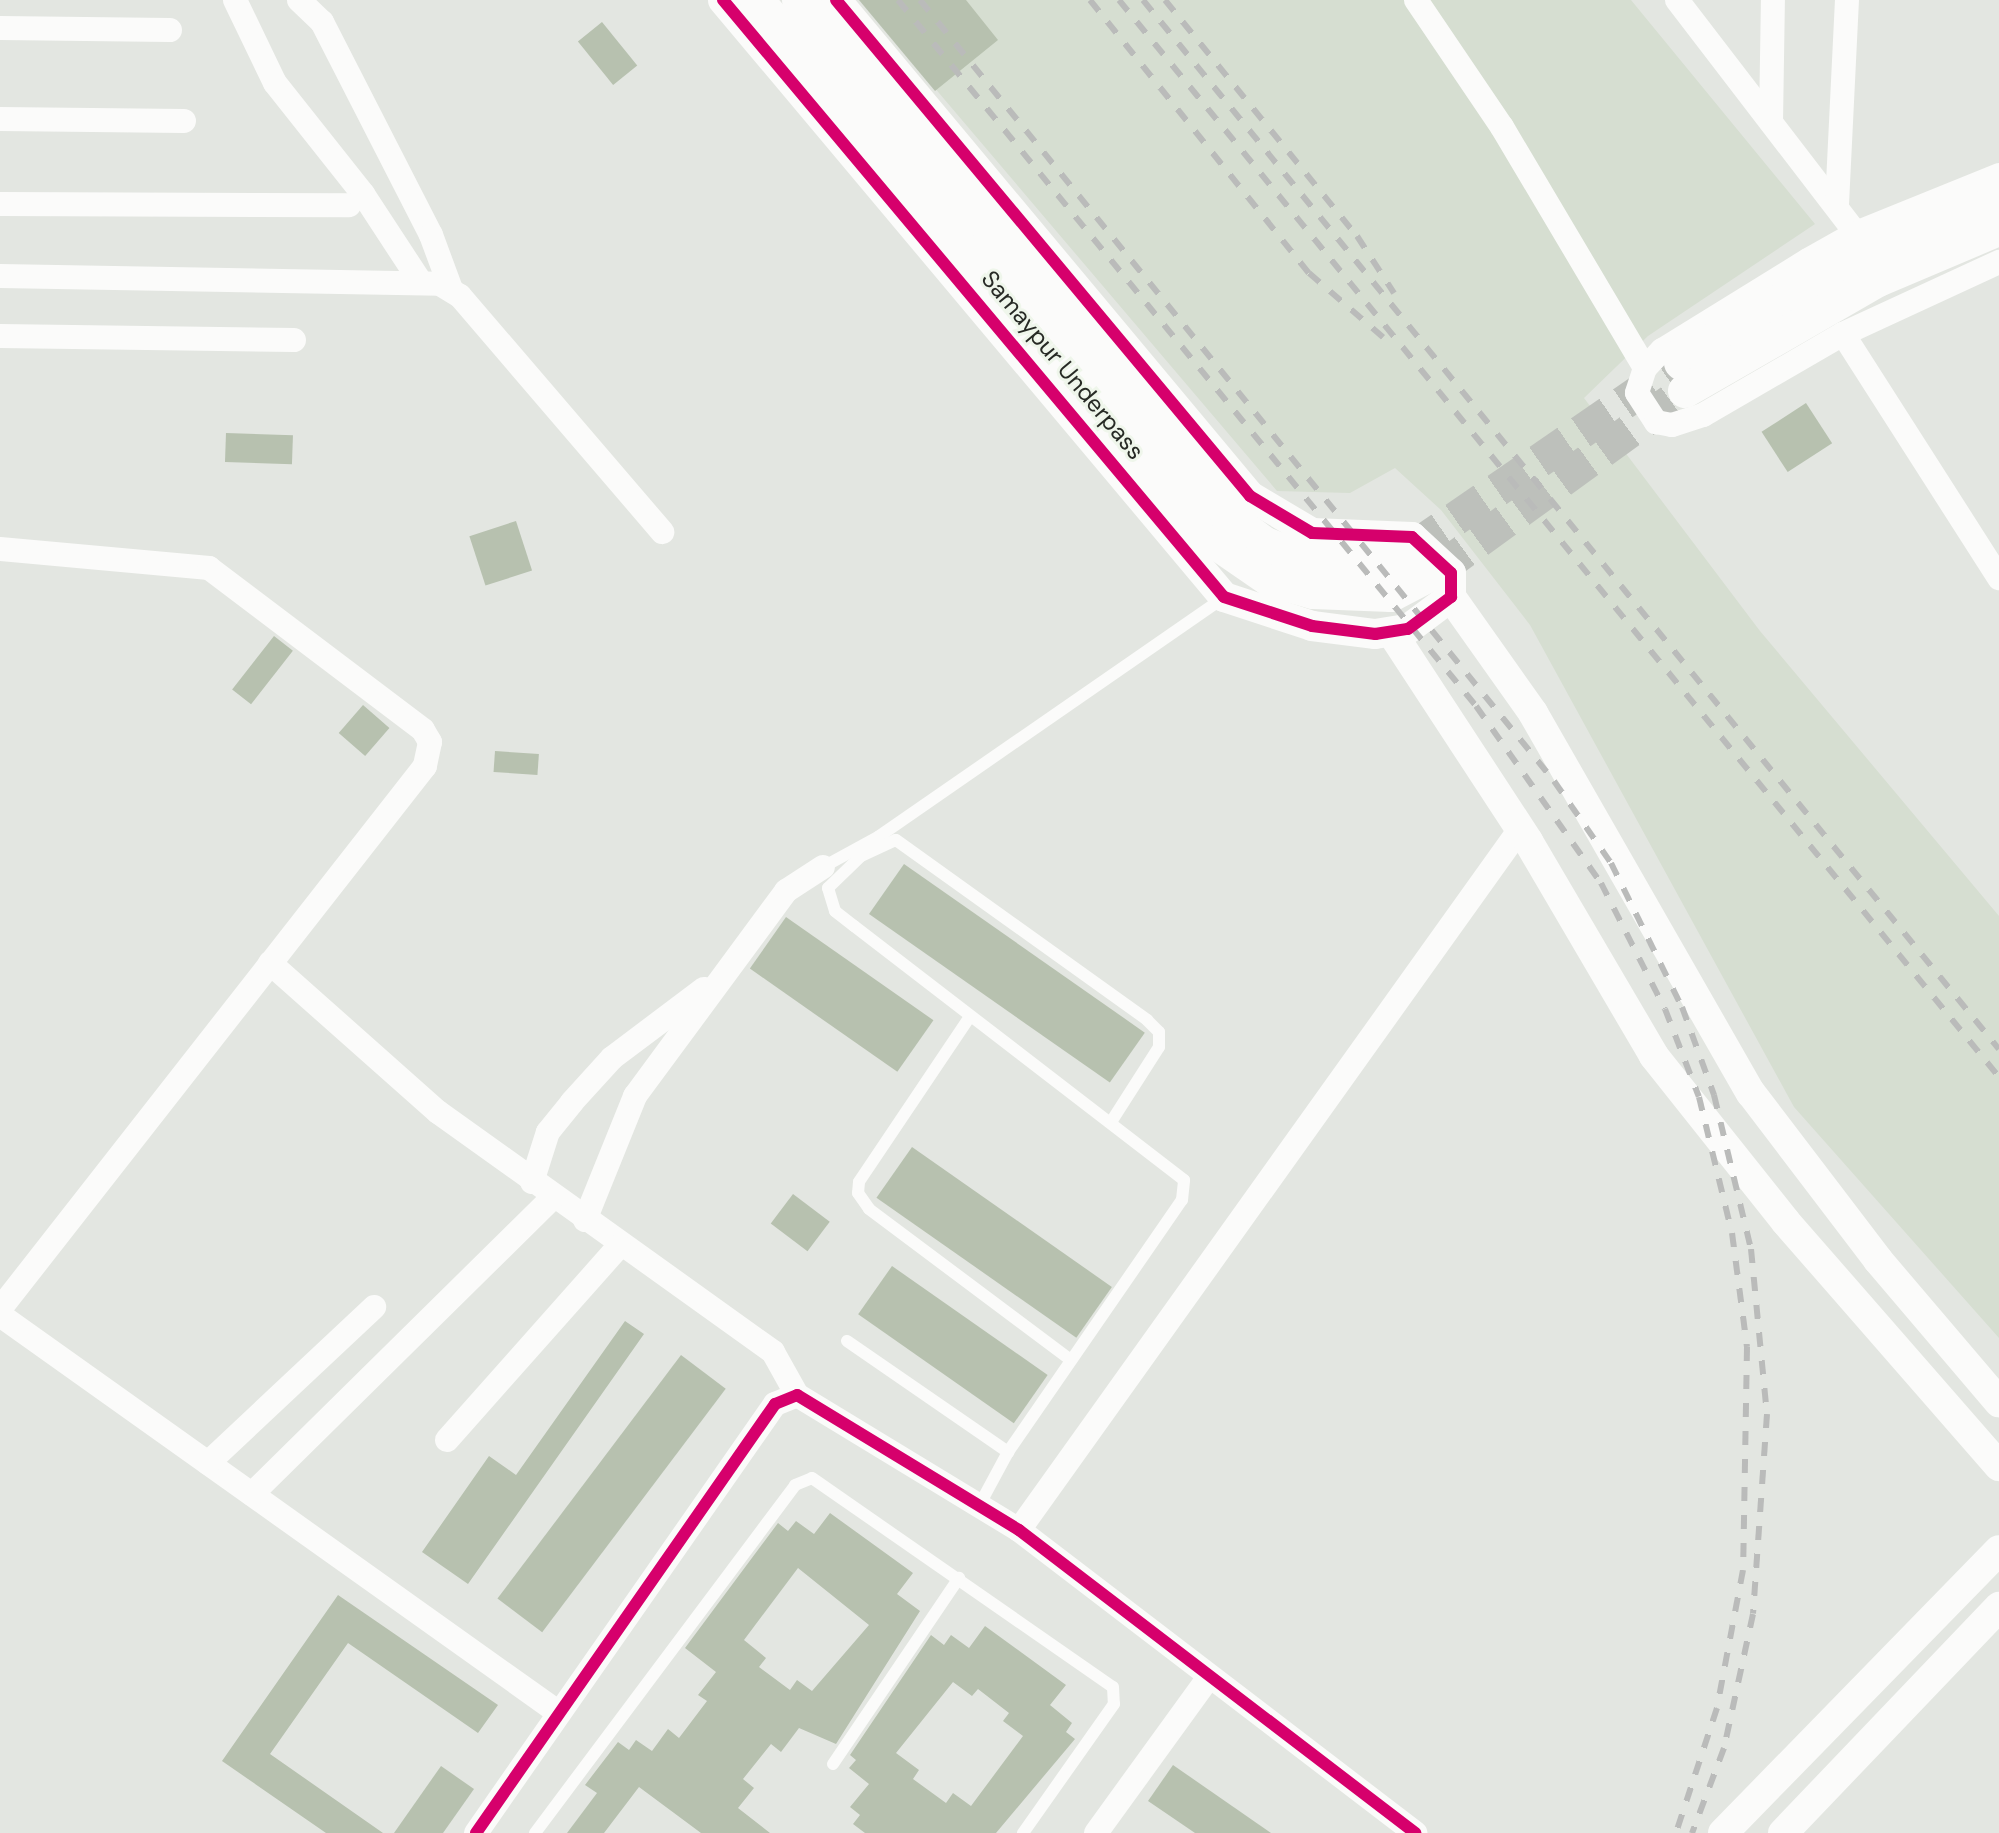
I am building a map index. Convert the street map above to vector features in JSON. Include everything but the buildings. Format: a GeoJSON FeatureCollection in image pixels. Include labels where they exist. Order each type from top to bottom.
{"type":"FeatureCollection","features":[{"type":"Feature","properties":{"kind":"main road","name":"Samaypur Underpass"},"geometry":{"type":"LineString","coordinates":[[757,0],[1225,550],[1270,580],[1347,596],[1401,592],[1434,572]]}},
{"type":"Feature","properties":{"kind":"main road","name":"Samaypur Underpass"},"geometry":{"type":"LineString","coordinates":[[799,0],[1233,520],[1263,543],[1311,562],[1385,564],[1434,572]]}},
{"type":"Feature","properties":{"kind":"main road"},"geometry":{"type":"LineString","coordinates":[[1999,201],[1863,257],[1739,322],[1683,377],[1878,280],[1999,229]]}},
{"type":"Feature","properties":{"kind":"street"},"geometry":{"type":"LineString","coordinates":[[235,0],[275,83],[363,194],[420,281]]}},
{"type":"Feature","properties":{"kind":"street"},"geometry":{"type":"LineString","coordinates":[[299,0],[322,22],[431,235],[451,289],[662,532]]}},
{"type":"Feature","properties":{"kind":"street"},"geometry":{"type":"LineString","coordinates":[[723,0],[1224,597],[1312,626],[1392,633]]}},
{"type":"Feature","properties":{"kind":"street"},"geometry":{"type":"LineString","coordinates":[[836,0],[1250,496],[1312,533],[1412,537],[1451,573],[1434,572]]}},
{"type":"Feature","properties":{"kind":"street"},"geometry":{"type":"LineString","coordinates":[[1416,0],[1502,127],[1645,368]]}},
{"type":"Feature","properties":{"kind":"street"},"geometry":{"type":"LineString","coordinates":[[1677,0],[1837,204],[1856,233]]}},
{"type":"Feature","properties":{"kind":"street"},"geometry":{"type":"LineString","coordinates":[[1771,122],[1773,0]]}},
{"type":"Feature","properties":{"kind":"street"},"geometry":{"type":"LineString","coordinates":[[1837,204],[1847,0]]}},
{"type":"Feature","properties":{"kind":"street"},"geometry":{"type":"LineString","coordinates":[[0,28],[170,30]]}},
{"type":"Feature","properties":{"kind":"street"},"geometry":{"type":"LineString","coordinates":[[0,119],[184,121]]}},
{"type":"Feature","properties":{"kind":"street"},"geometry":{"type":"LineString","coordinates":[[1999,175],[1856,233],[1697,327],[1645,368],[1636,384],[1642,405],[1656,422],[1672,425],[1753,392],[1843,334],[1999,262]]}},
{"type":"Feature","properties":{"kind":"street"},"geometry":{"type":"LineString","coordinates":[[0,204],[349,205]]}},
{"type":"Feature","properties":{"kind":"street"},"geometry":{"type":"LineString","coordinates":[[0,276],[420,281],[451,289]]}},
{"type":"Feature","properties":{"kind":"street"},"geometry":{"type":"LineString","coordinates":[[1843,334],[1992,553],[1999,578]]}},
{"type":"Feature","properties":{"kind":"street"},"geometry":{"type":"LineString","coordinates":[[0,336],[294,340]]}},
{"type":"Feature","properties":{"kind":"street"},"geometry":{"type":"LineString","coordinates":[[0,549],[209,568],[423,730],[430,742],[425,766],[0,1312],[559,1713]]}},
{"type":"Feature","properties":{"kind":"street"},"geometry":{"type":"LineString","coordinates":[[1392,633],[1434,572]]}},
{"type":"Feature","properties":{"kind":"street"},"geometry":{"type":"LineString","coordinates":[[1434,572],[1533,713],[1751,1093],[1878,1260],[1999,1402]]}},
{"type":"Feature","properties":{"kind":"street"},"geometry":{"type":"LineString","coordinates":[[1392,633],[1520,829],[1654,1056],[1786,1222],[1999,1466]]}},
{"type":"Feature","properties":{"kind":"street"},"geometry":{"type":"LineString","coordinates":[[1019,1530],[1520,829]]}},
{"type":"Feature","properties":{"kind":"street"},"geometry":{"type":"LineString","coordinates":[[585,1220],[635,1096],[786,891],[823,867]]}},
{"type":"Feature","properties":{"kind":"street"},"geometry":{"type":"LineString","coordinates":[[270,963],[438,1112],[619,1246],[773,1352],[797,1395],[1019,1530],[1416,1833]]}},
{"type":"Feature","properties":{"kind":"street"},"geometry":{"type":"LineString","coordinates":[[532,1182],[548,1132],[612,1058],[731,969]]}},
{"type":"Feature","properties":{"kind":"street"},"geometry":{"type":"LineString","coordinates":[[252,1494],[553,1197]]}},
{"type":"Feature","properties":{"kind":"street"},"geometry":{"type":"LineString","coordinates":[[447,1440],[619,1246]]}},
{"type":"Feature","properties":{"kind":"street"},"geometry":{"type":"LineString","coordinates":[[208,1463],[374,1307]]}},
{"type":"Feature","properties":{"kind":"street"},"geometry":{"type":"LineString","coordinates":[[476,1833],[775,1404],[797,1395]]}},
{"type":"Feature","properties":{"kind":"street"},"geometry":{"type":"LineString","coordinates":[[1723,1833],[1999,1550]]}},
{"type":"Feature","properties":{"kind":"street"},"geometry":{"type":"LineString","coordinates":[[1783,1833],[1999,1607]]}},
{"type":"Feature","properties":{"kind":"street"},"geometry":{"type":"LineString","coordinates":[[1096,1833],[1209,1677]]}},
{"type":"Feature","properties":{"kind":"lane"},"geometry":{"type":"LineString","coordinates":[[823,867],[878,837],[1224,597]]}},
{"type":"Feature","properties":{"kind":"lane"},"geometry":{"type":"LineString","coordinates":[[980,1504],[1008,1452],[1185,1192],[1177,1171],[969,1018],[835,911],[828,888],[887,841],[896,840],[1154,1025],[1159,1047],[1111,1122]]}},
{"type":"Feature","properties":{"kind":"lane"},"geometry":{"type":"LineString","coordinates":[[969,1018],[859,1182],[858,1193],[869,1209],[1071,1360]]}},
{"type":"Feature","properties":{"kind":"lane"},"geometry":{"type":"LineString","coordinates":[[847,1341],[1008,1452]]}},
{"type":"Feature","properties":{"kind":"lane"},"geometry":{"type":"LineString","coordinates":[[535,1833],[802,1479],[821,1481],[1116,1691],[1114,1704],[1023,1833]]}},
{"type":"Feature","properties":{"kind":"lane"},"geometry":{"type":"LineString","coordinates":[[833,1764],[959,1578]]}},
{"type":"Feature","properties":{"kind":"shaded area"},"geometry":{"type":"Polygon","coordinates":[[[860,0],[1631,0],[1815,224],[1648,336],[1584,398],[1760,631],[1999,916],[1999,1338],[1794,1107],[1530,625],[1441,510],[1395,468],[1350,493],[1277,491],[860,0]]]}},
{"type":"Feature","properties":{"kind":"tunnel"},"geometry":{"type":"LineString","coordinates":[[1413,548],[1681,363]]}},
{"type":"Feature","properties":{"kind":"tunnel"},"geometry":{"type":"LineString","coordinates":[[1437,571],[1685,391]]}},
{"type":"Feature","properties":{"kind":"railway"},"geometry":{"type":"LineString","coordinates":[[898,0],[1476,706],[1601,883],[1665,1009],[1699,1097],[1732,1233],[1747,1347],[1743,1570],[1717,1708],[1676,1833]]}},
{"type":"Feature","properties":{"kind":"railway"},"geometry":{"type":"LineString","coordinates":[[920,0],[1554,781],[1611,863],[1682,1007],[1714,1095],[1751,1249],[1767,1414],[1753,1614],[1724,1748],[1692,1833]]}},
{"type":"Feature","properties":{"kind":"railway"},"geometry":{"type":"LineString","coordinates":[[1090,0],[1309,273],[1383,337]]}},
{"type":"Feature","properties":{"kind":"railway"},"geometry":{"type":"LineString","coordinates":[[1119,0],[1999,1077]]}},
{"type":"Feature","properties":{"kind":"railway"},"geometry":{"type":"LineString","coordinates":[[1143,0],[1999,1049]]}},
{"type":"Feature","properties":{"kind":"railway"},"geometry":{"type":"LineString","coordinates":[[1165,0],[1357,236],[1394,293]]}},
{"type":"Feature","properties":{"kind":"cycle path"},"geometry":{"type":"LineString","coordinates":[[723,0],[1224,597],[1312,626],[1375,634],[1408,629],[1451,597],[1451,573],[1412,537],[1312,533],[1250,496],[836,0]]}},
{"type":"Feature","properties":{"kind":"cycle path"},"geometry":{"type":"LineString","coordinates":[[476,1833],[775,1404],[797,1395],[1019,1530],[1416,1833]]}}]}
